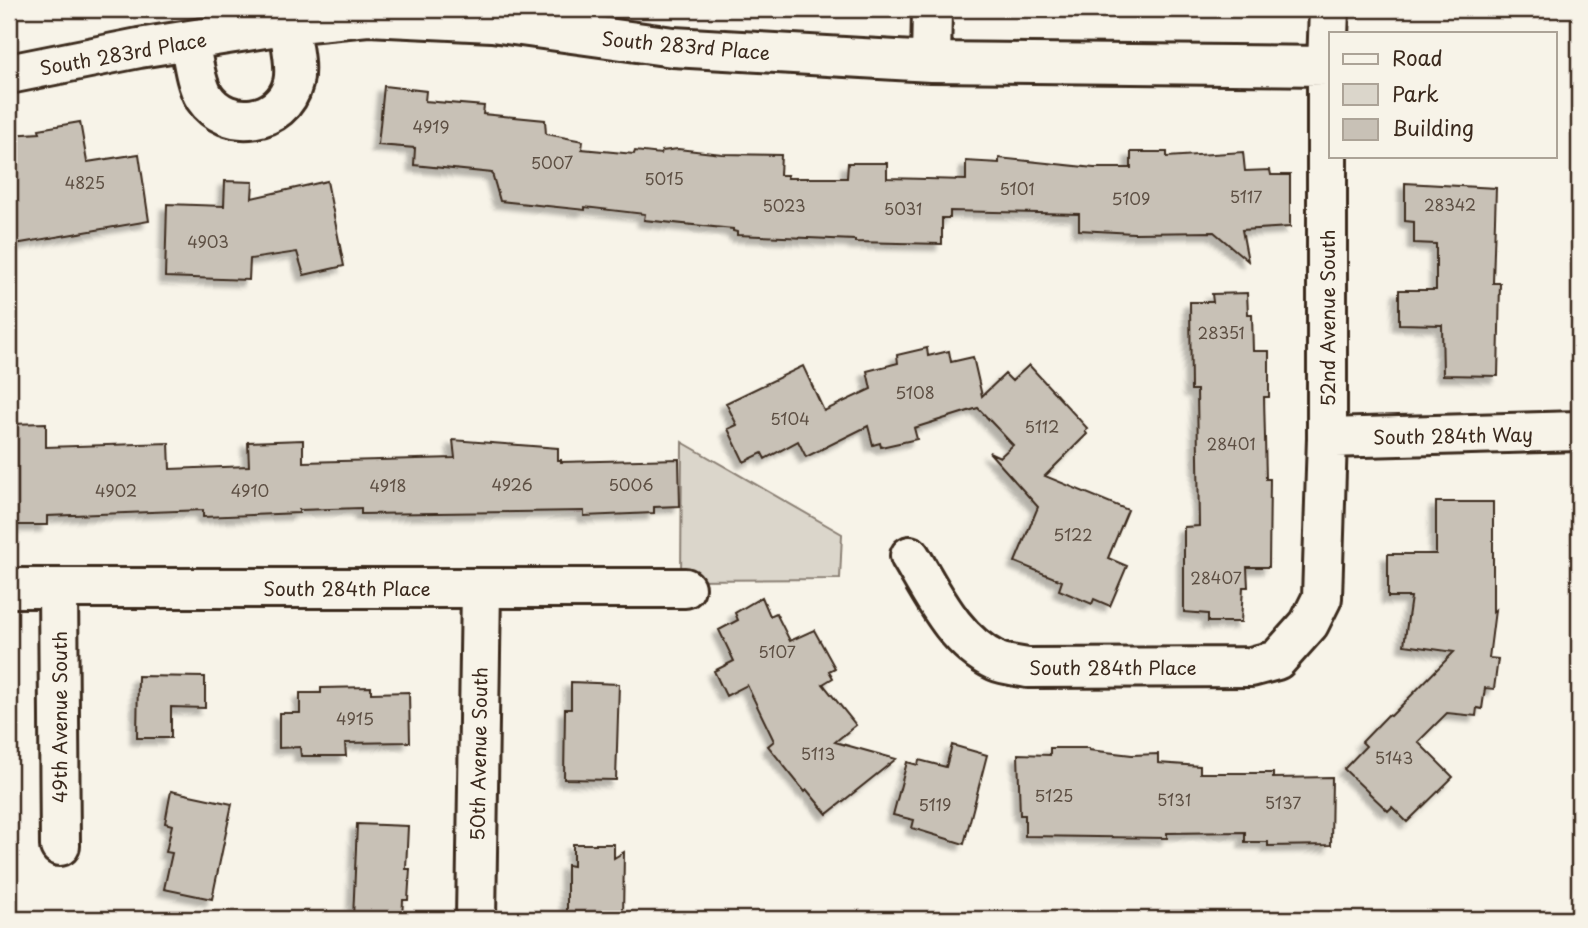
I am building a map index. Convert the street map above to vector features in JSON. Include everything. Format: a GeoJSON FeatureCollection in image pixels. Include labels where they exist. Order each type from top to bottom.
{"type":"FeatureCollection","features":[{"type":"Feature","properties":{"kind":"street"},"geometry":{"type":"LineString","coordinates":[[931,62],[932,9]]}},
{"type":"Feature","properties":{"kind":"street","name":"52nd Avenue South"},"geometry":{"type":"LineString","coordinates":[[1309,624],[1322,597],[1326,438],[1326,66],[1329,9]]}},
{"type":"Feature","properties":{"kind":"street","name":"South 283rd Place"},"geometry":{"type":"LineString","coordinates":[[9,74],[288,24],[368,16],[492,22],[673,47],[931,62],[1326,66]]}},
{"type":"Feature","properties":{"kind":"street"},"geometry":{"type":"LineString","coordinates":[[189,40],[204,97],[216,111],[234,118],[253,120],[271,114],[285,101],[293,84],[294,64],[288,24]]}},
{"type":"Feature","properties":{"kind":"street","name":"South 284th Way"},"geometry":{"type":"LineString","coordinates":[[1326,438],[1579,431]]}},
{"type":"Feature","properties":{"kind":"street","name":"South 284th Place"},"geometry":{"type":"LineString","coordinates":[[910,556],[950,622],[970,644],[997,662],[1028,668],[1251,667],[1278,660],[1309,624]]}},
{"type":"Feature","properties":{"kind":"street","name":"South 284th Place"},"geometry":{"type":"LineString","coordinates":[[9,588],[685,588]]}},
{"type":"Feature","properties":{"kind":"street","name":"49th Avenue South"},"geometry":{"type":"LineString","coordinates":[[58,588],[60,846]]}},
{"type":"Feature","properties":{"kind":"street","name":"50th Avenue South"},"geometry":{"type":"LineString","coordinates":[[476,919],[481,588]]}},
{"type":"Feature","properties":{"kind":"green space"},"geometry":{"type":"Polygon","coordinates":[[[682,442],[842,534],[840,579],[681,580],[682,442]]]}},
{"type":"Feature","properties":{"kind":"building"},"geometry":{"type":"Polygon","coordinates":[[[384,86],[426,91],[425,101],[484,106],[483,114],[545,120],[546,134],[583,141],[582,149],[634,154],[635,151],[661,154],[662,151],[678,149],[722,154],[781,155],[780,175],[788,175],[787,178],[847,178],[848,163],[887,163],[887,178],[966,180],[966,161],[999,163],[999,158],[1094,168],[1131,168],[1131,152],[1167,152],[1167,157],[1243,152],[1245,171],[1270,170],[1271,175],[1290,175],[1290,227],[1242,230],[1248,261],[1214,232],[1134,233],[1079,230],[1079,214],[950,211],[950,218],[942,218],[942,244],[737,235],[733,229],[644,220],[645,214],[500,201],[492,173],[414,165],[415,148],[378,145],[384,86]]]}},
{"type":"Feature","properties":{"kind":"building"},"geometry":{"type":"Polygon","coordinates":[[[80,122],[87,162],[139,154],[149,221],[9,245],[9,135],[40,133],[39,129],[80,122]]]}},
{"type":"Feature","properties":{"kind":"building"},"geometry":{"type":"Polygon","coordinates":[[[225,181],[253,182],[252,198],[327,181],[344,266],[304,275],[297,252],[250,259],[249,280],[165,277],[167,204],[224,206],[225,181]]]}},
{"type":"Feature","properties":{"kind":"building"},"geometry":{"type":"Polygon","coordinates":[[[1405,183],[1496,188],[1493,283],[1500,283],[1498,376],[1443,375],[1442,325],[1399,324],[1399,290],[1436,290],[1436,244],[1414,243],[1414,222],[1405,221],[1405,183]]]}},
{"type":"Feature","properties":{"kind":"building"},"geometry":{"type":"Polygon","coordinates":[[[1247,293],[1248,314],[1252,314],[1253,351],[1269,351],[1269,397],[1264,397],[1266,479],[1270,479],[1269,567],[1247,567],[1248,587],[1243,587],[1241,622],[1208,622],[1208,614],[1184,612],[1184,527],[1199,526],[1197,390],[1191,390],[1190,302],[1213,302],[1212,294],[1247,293]]]}},
{"type":"Feature","properties":{"kind":"building"},"geometry":{"type":"Polygon","coordinates":[[[927,348],[928,356],[949,351],[951,362],[973,357],[982,396],[1005,374],[1012,381],[1029,365],[1088,429],[1085,431],[1087,434],[1045,476],[1128,510],[1108,558],[1127,566],[1110,606],[1094,599],[1092,604],[1059,590],[1062,581],[1015,562],[1038,507],[989,452],[1000,457],[1013,445],[978,408],[914,428],[917,439],[881,447],[880,443],[873,445],[868,426],[806,457],[798,441],[765,459],[762,453],[744,462],[728,429],[737,425],[726,403],[803,366],[824,411],[871,389],[867,371],[898,363],[897,355],[927,348]]]}},
{"type":"Feature","properties":{"kind":"building"},"geometry":{"type":"Polygon","coordinates":[[[46,423],[46,447],[169,443],[170,469],[249,466],[248,442],[303,440],[303,462],[455,458],[453,440],[558,448],[558,460],[561,462],[679,459],[680,506],[654,507],[654,513],[584,516],[584,511],[361,514],[361,508],[203,517],[203,510],[47,516],[47,525],[9,525],[9,424],[46,423]]]}},
{"type":"Feature","properties":{"kind":"building"},"geometry":{"type":"Polygon","coordinates":[[[1436,502],[1493,502],[1493,612],[1495,610],[1489,658],[1498,659],[1494,689],[1485,688],[1482,709],[1477,708],[1476,716],[1447,713],[1418,742],[1453,777],[1407,822],[1392,807],[1388,811],[1344,769],[1366,746],[1362,742],[1454,652],[1404,645],[1411,597],[1388,597],[1388,554],[1436,554],[1436,502]]]}},
{"type":"Feature","properties":{"kind":"building"},"geometry":{"type":"Polygon","coordinates":[[[762,597],[770,616],[776,613],[790,641],[814,630],[835,668],[829,671],[833,678],[823,684],[856,725],[835,742],[896,759],[827,814],[807,790],[805,792],[768,746],[774,741],[747,685],[726,696],[714,671],[734,661],[719,630],[738,620],[735,613],[762,597]]]}},
{"type":"Feature","properties":{"kind":"building"},"geometry":{"type":"Polygon","coordinates":[[[138,676],[205,677],[205,708],[171,707],[171,738],[137,738],[138,676]]]}},
{"type":"Feature","properties":{"kind":"building"},"geometry":{"type":"Polygon","coordinates":[[[571,682],[619,684],[616,780],[564,779],[565,709],[571,709],[571,682]]]}},
{"type":"Feature","properties":{"kind":"building"},"geometry":{"type":"Polygon","coordinates":[[[371,687],[371,693],[409,692],[410,742],[345,743],[346,756],[301,756],[300,747],[279,748],[279,713],[300,713],[300,693],[321,693],[321,688],[371,687]]]}},
{"type":"Feature","properties":{"kind":"building"},"geometry":{"type":"Polygon","coordinates":[[[952,745],[987,755],[964,844],[912,828],[914,820],[893,815],[907,762],[918,765],[919,760],[946,767],[952,745]]]}},
{"type":"Feature","properties":{"kind":"building"},"geometry":{"type":"Polygon","coordinates":[[[1050,748],[1089,748],[1132,755],[1158,754],[1158,763],[1200,766],[1200,773],[1273,773],[1273,778],[1332,777],[1331,845],[1268,846],[1268,842],[1245,842],[1245,832],[1167,833],[1167,838],[1025,836],[1025,815],[1020,815],[1018,754],[1050,755],[1050,748]]]}},
{"type":"Feature","properties":{"kind":"building"},"geometry":{"type":"Polygon","coordinates":[[[171,791],[232,804],[212,899],[164,889],[172,853],[166,852],[172,825],[165,823],[171,791]]]}},
{"type":"Feature","properties":{"kind":"building"},"geometry":{"type":"Polygon","coordinates":[[[357,824],[408,826],[408,900],[403,900],[402,919],[353,919],[357,824]]]}},
{"type":"Feature","properties":{"kind":"building"},"geometry":{"type":"Polygon","coordinates":[[[573,844],[614,844],[614,858],[624,852],[623,919],[573,919],[573,915],[567,915],[567,865],[573,866],[573,844]]]}}]}
